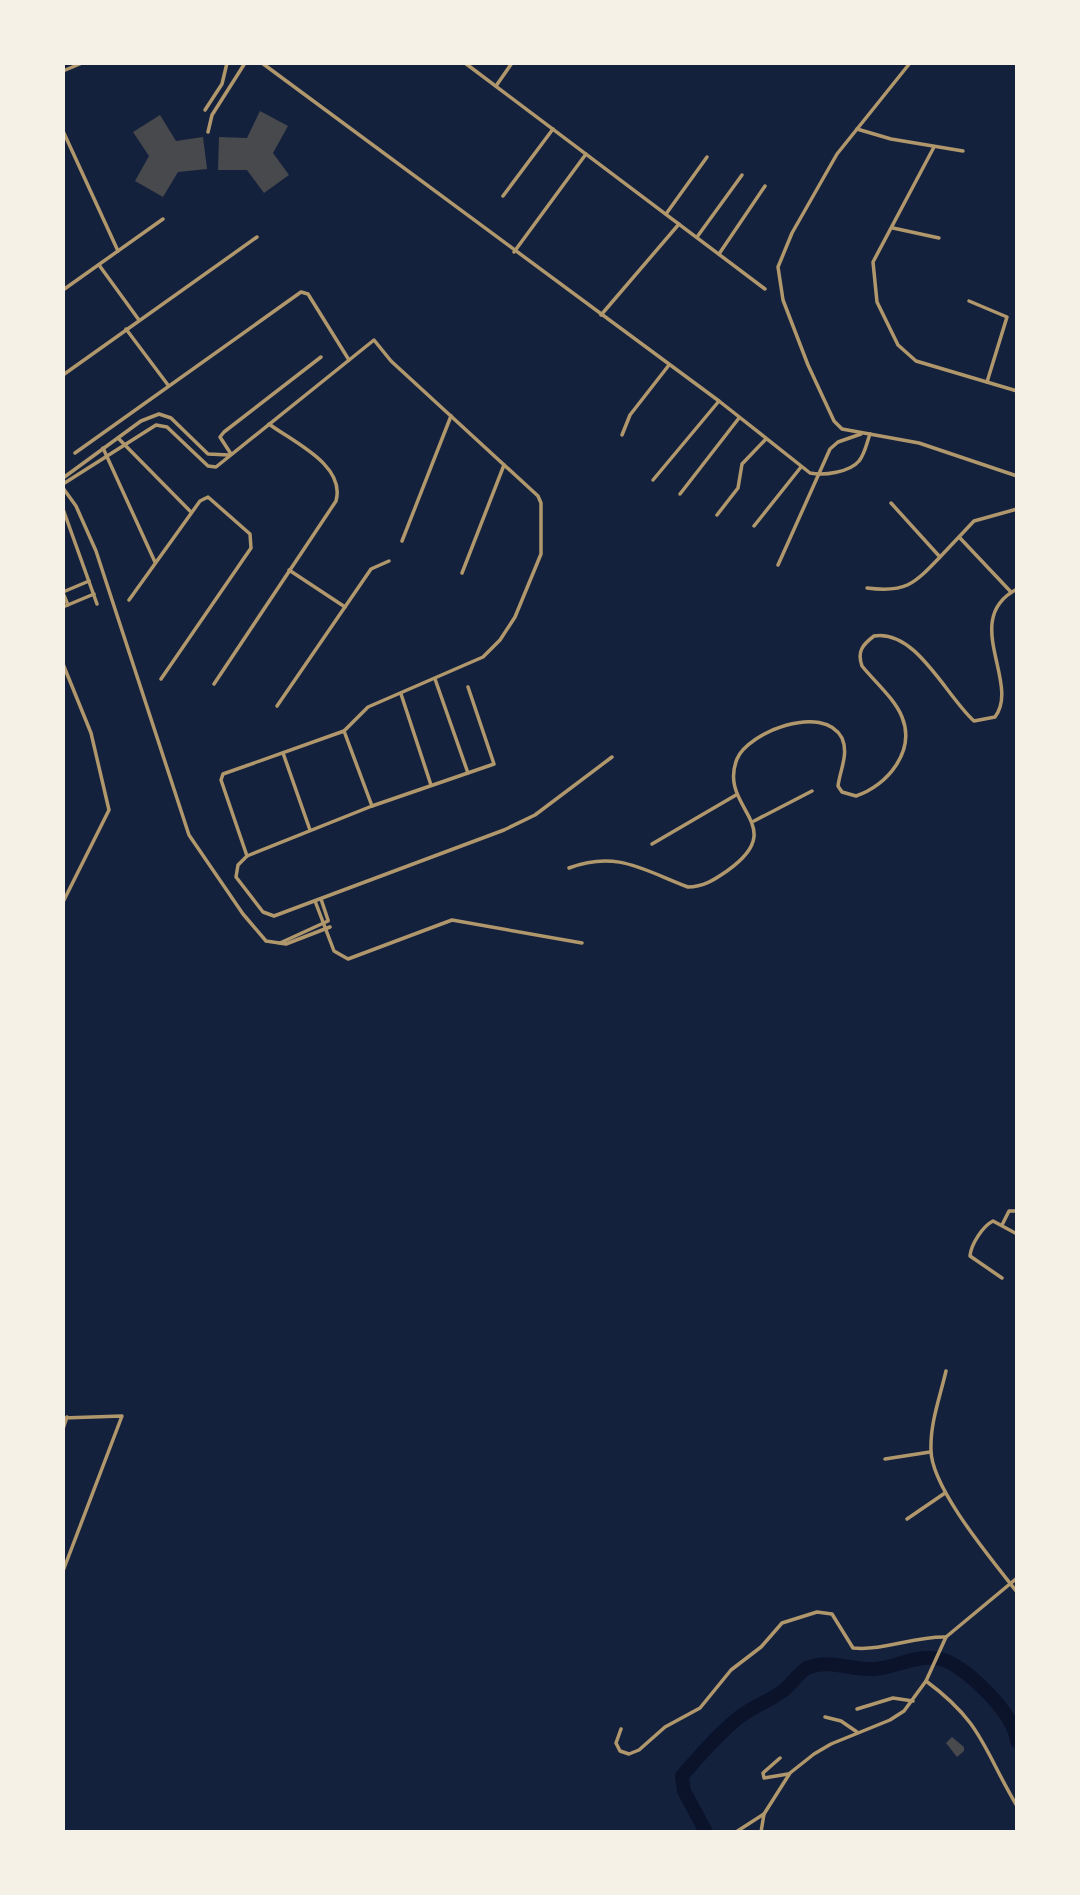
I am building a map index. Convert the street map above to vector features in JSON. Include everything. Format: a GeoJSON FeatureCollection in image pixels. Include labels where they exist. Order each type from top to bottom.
{"type":"FeatureCollection","features":[{"type":"Feature","properties":{"kind":"street"},"geometry":{"type":"LineString","coordinates":[[63,71],[82,63]]}},
{"type":"Feature","properties":{"kind":"street"},"geometry":{"type":"LineString","coordinates":[[205,110],[222,83],[227,63]]}},
{"type":"Feature","properties":{"kind":"street"},"geometry":{"type":"LineString","coordinates":[[208,132],[212,115],[245,63]]}},
{"type":"Feature","properties":{"kind":"street"},"geometry":{"type":"LineString","coordinates":[[263,63],[514,252],[719,401],[801,467],[818,474],[851,468],[860,460],[870,434]]}},
{"type":"Feature","properties":{"kind":"street"},"geometry":{"type":"LineString","coordinates":[[465,63],[765,289]]}},
{"type":"Feature","properties":{"kind":"street"},"geometry":{"type":"LineString","coordinates":[[496,86],[512,63]]}},
{"type":"Feature","properties":{"kind":"street"},"geometry":{"type":"LineString","coordinates":[[911,63],[857,129],[831,166],[792,233],[778,267],[783,300],[807,365],[834,421],[842,429],[919,443],[1017,476]]}},
{"type":"Feature","properties":{"kind":"street"},"geometry":{"type":"LineString","coordinates":[[503,196],[554,129]]}},
{"type":"Feature","properties":{"kind":"street"},"geometry":{"type":"LineString","coordinates":[[857,129],[963,151]]}},
{"type":"Feature","properties":{"kind":"street"},"geometry":{"type":"LineString","coordinates":[[63,131],[118,251]]}},
{"type":"Feature","properties":{"kind":"street"},"geometry":{"type":"LineString","coordinates":[[934,146],[873,262],[877,302],[898,345],[907,355],[924,365],[1017,391]]}},
{"type":"Feature","properties":{"kind":"street"},"geometry":{"type":"LineString","coordinates":[[514,252],[586,153]]}},
{"type":"Feature","properties":{"kind":"street"},"geometry":{"type":"LineString","coordinates":[[666,214],[707,157]]}},
{"type":"Feature","properties":{"kind":"street"},"geometry":{"type":"LineString","coordinates":[[696,237],[742,175]]}},
{"type":"Feature","properties":{"kind":"street"},"geometry":{"type":"LineString","coordinates":[[719,254],[765,186]]}},
{"type":"Feature","properties":{"kind":"street"},"geometry":{"type":"LineString","coordinates":[[63,282],[64,289],[163,219]]}},
{"type":"Feature","properties":{"kind":"street"},"geometry":{"type":"LineString","coordinates":[[601,314],[679,224]]}},
{"type":"Feature","properties":{"kind":"street"},"geometry":{"type":"LineString","coordinates":[[892,228],[939,239]]}},
{"type":"Feature","properties":{"kind":"street"},"geometry":{"type":"LineString","coordinates":[[63,375],[257,237]]}},
{"type":"Feature","properties":{"kind":"street"},"geometry":{"type":"LineString","coordinates":[[99,265],[139,320]]}},
{"type":"Feature","properties":{"kind":"street"},"geometry":{"type":"LineString","coordinates":[[75,453],[305,291],[349,360]]}},
{"type":"Feature","properties":{"kind":"street"},"geometry":{"type":"LineString","coordinates":[[969,301],[1007,317],[987,382]]}},
{"type":"Feature","properties":{"kind":"street"},"geometry":{"type":"LineString","coordinates":[[126,329],[168,385]]}},
{"type":"Feature","properties":{"kind":"street"},"geometry":{"type":"LineString","coordinates":[[247,856],[221,777],[344,731],[368,706],[401,694],[483,656],[500,640],[515,617],[543,546],[541,503],[538,496],[391,362],[374,340],[216,467],[208,466],[167,427],[156,425],[63,486],[76,506],[96,551],[189,835],[243,914],[266,941],[286,944],[330,927]]}},
{"type":"Feature","properties":{"kind":"street"},"geometry":{"type":"LineString","coordinates":[[231,454],[221,442],[220,437],[224,432],[321,357]]}},
{"type":"Feature","properties":{"kind":"street"},"geometry":{"type":"LineString","coordinates":[[622,435],[630,415],[669,365]]}},
{"type":"Feature","properties":{"kind":"street"},"geometry":{"type":"LineString","coordinates":[[653,480],[719,401]]}},
{"type":"Feature","properties":{"kind":"street"},"geometry":{"type":"LineString","coordinates":[[63,478],[150,416],[159,414],[171,418],[208,454],[231,454]]}},
{"type":"Feature","properties":{"kind":"street"},"geometry":{"type":"LineString","coordinates":[[402,541],[451,416]]}},
{"type":"Feature","properties":{"kind":"street"},"geometry":{"type":"LineString","coordinates":[[680,494],[739,417]]}},
{"type":"Feature","properties":{"kind":"street"},"geometry":{"type":"LineString","coordinates":[[214,684],[336,501],[338,480],[323,463],[269,424]]}},
{"type":"Feature","properties":{"kind":"street"},"geometry":{"type":"LineString","coordinates":[[778,565],[833,445],[863,434]]}},
{"type":"Feature","properties":{"kind":"street"},"geometry":{"type":"LineString","coordinates":[[118,438],[191,512]]}},
{"type":"Feature","properties":{"kind":"street"},"geometry":{"type":"LineString","coordinates":[[717,515],[738,488],[742,464],[766,439]]}},
{"type":"Feature","properties":{"kind":"street"},"geometry":{"type":"LineString","coordinates":[[103,448],[155,562]]}},
{"type":"Feature","properties":{"kind":"street"},"geometry":{"type":"LineString","coordinates":[[461,573],[504,464]]}},
{"type":"Feature","properties":{"kind":"street"},"geometry":{"type":"LineString","coordinates":[[754,526],[801,467]]}},
{"type":"Feature","properties":{"kind":"street"},"geometry":{"type":"LineString","coordinates":[[129,600],[200,501],[208,497],[215,501],[250,534],[251,548],[161,679]]}},
{"type":"Feature","properties":{"kind":"street"},"geometry":{"type":"LineString","coordinates":[[891,503],[940,558]]}},
{"type":"Feature","properties":{"kind":"street"},"geometry":{"type":"LineString","coordinates":[[63,508],[97,604]]}},
{"type":"Feature","properties":{"kind":"street"},"geometry":{"type":"LineString","coordinates":[[867,588],[886,590],[906,587],[916,582],[974,522],[1017,509]]}},
{"type":"Feature","properties":{"kind":"street"},"geometry":{"type":"LineString","coordinates":[[960,538],[1011,592]]}},
{"type":"Feature","properties":{"kind":"street"},"geometry":{"type":"LineString","coordinates":[[277,706],[371,569],[389,561]]}},
{"type":"Feature","properties":{"kind":"street"},"geometry":{"type":"LineString","coordinates":[[289,570],[345,607]]}},
{"type":"Feature","properties":{"kind":"street"},"geometry":{"type":"LineString","coordinates":[[89,581],[63,592],[65,606],[94,594]]}},
{"type":"Feature","properties":{"kind":"street"},"geometry":{"type":"LineString","coordinates":[[569,868],[600,859],[615,860],[688,887],[698,887],[742,860],[751,849],[754,821],[736,795],[733,771],[738,755],[753,742],[798,720],[815,720],[827,724],[841,737],[844,760],[838,786],[848,796],[856,796],[876,787],[892,772],[906,740],[901,714],[862,666],[859,657],[860,650],[874,636],[893,636],[909,646],[974,721],[995,717],[1002,702],[991,635],[993,617],[1011,592],[1017,589]]}},
{"type":"Feature","properties":{"kind":"street"},"geometry":{"type":"LineString","coordinates":[[63,664],[90,733],[109,810],[63,902]]}},
{"type":"Feature","properties":{"kind":"street"},"geometry":{"type":"LineString","coordinates":[[435,679],[468,773]]}},
{"type":"Feature","properties":{"kind":"street"},"geometry":{"type":"LineString","coordinates":[[468,687],[494,764],[372,806],[247,856],[238,865],[238,883],[269,916],[453,851],[536,815],[612,757]]}},
{"type":"Feature","properties":{"kind":"street"},"geometry":{"type":"LineString","coordinates":[[401,694],[431,785]]}},
{"type":"Feature","properties":{"kind":"street"},"geometry":{"type":"LineString","coordinates":[[344,731],[372,806]]}},
{"type":"Feature","properties":{"kind":"street"},"geometry":{"type":"LineString","coordinates":[[283,753],[310,830]]}},
{"type":"Feature","properties":{"kind":"street"},"geometry":{"type":"LineString","coordinates":[[754,821],[812,791]]}},
{"type":"Feature","properties":{"kind":"street"},"geometry":{"type":"LineString","coordinates":[[652,844],[736,795]]}},
{"type":"Feature","properties":{"kind":"street"},"geometry":{"type":"LineString","coordinates":[[63,890],[68,893]]}},
{"type":"Feature","properties":{"kind":"street"},"geometry":{"type":"LineString","coordinates":[[321,899],[334,951],[348,959],[452,920],[582,943]]}},
{"type":"Feature","properties":{"kind":"street"},"geometry":{"type":"LineString","coordinates":[[315,901],[330,937]]}},
{"type":"Feature","properties":{"kind":"street"},"geometry":{"type":"LineString","coordinates":[[278,944],[328,921]]}},
{"type":"Feature","properties":{"kind":"street"},"geometry":{"type":"LineString","coordinates":[[1002,1225],[1009,1210],[1017,1211]]}},
{"type":"Feature","properties":{"kind":"street"},"geometry":{"type":"LineString","coordinates":[[1002,1278],[970,1256],[971,1250],[987,1224],[993,1221],[1017,1234]]}},
{"type":"Feature","properties":{"kind":"street"},"geometry":{"type":"LineString","coordinates":[[946,1371],[932,1429],[930,1452],[936,1477],[1017,1592]]}},
{"type":"Feature","properties":{"kind":"street"},"geometry":{"type":"LineString","coordinates":[[63,1429],[65,1417],[122,1416],[63,1571]]}},
{"type":"Feature","properties":{"kind":"street"},"geometry":{"type":"LineString","coordinates":[[885,1459],[930,1452]]}},
{"type":"Feature","properties":{"kind":"street"},"geometry":{"type":"LineString","coordinates":[[907,1519],[945,1493]]}},
{"type":"Feature","properties":{"kind":"street"},"geometry":{"type":"LineString","coordinates":[[761,1832],[764,1814],[790,1773],[831,1744],[890,1720],[914,1702],[946,1637],[1017,1578]]}},
{"type":"Feature","properties":{"kind":"street"},"geometry":{"type":"LineString","coordinates":[[621,1729],[616,1743],[620,1751],[629,1754],[639,1750],[664,1727],[700,1708],[731,1670],[761,1647],[782,1623],[824,1611],[832,1614],[853,1648],[928,1637],[946,1637]]}},
{"type":"Feature","properties":{"kind":"street"},"geometry":{"type":"LineString","coordinates":[[926,1681],[952,1700],[979,1731],[1017,1806]]}},
{"type":"Feature","properties":{"kind":"street"},"geometry":{"type":"LineString","coordinates":[[857,1709],[893,1698],[914,1702]]}},
{"type":"Feature","properties":{"kind":"street"},"geometry":{"type":"LineString","coordinates":[[825,1717],[841,1721],[857,1732]]}},
{"type":"Feature","properties":{"kind":"street"},"geometry":{"type":"LineString","coordinates":[[780,1758],[763,1773],[764,1778],[790,1773]]}},
{"type":"Feature","properties":{"kind":"street"},"geometry":{"type":"LineString","coordinates":[[736,1832],[764,1814]]}},
{"type":"Feature","properties":{"kind":"building"},"geometry":{"type":"Polygon","coordinates":[[[260,111],[288,126],[273,153],[289,175],[264,193],[247,170],[218,170],[219,137],[247,138],[260,111]]]}},
{"type":"Feature","properties":{"kind":"building"},"geometry":{"type":"Polygon","coordinates":[[[160,115],[176,141],[203,137],[207,169],[178,172],[163,197],[135,181],[149,156],[133,132],[160,115]]]}},
{"type":"Feature","properties":{"kind":"building"},"geometry":{"type":"Polygon","coordinates":[[[952,1737],[964,1747],[964,1751],[957,1757],[946,1743],[952,1737]]]}},
{"type":"Feature","properties":{"kind":"waterway"},"geometry":{"type":"LineString","coordinates":[[706,1832],[684,1791],[682,1776],[734,1722],[784,1690],[804,1670],[816,1665],[833,1664],[876,1669],[919,1659],[944,1660],[966,1673],[989,1694],[1008,1718],[1017,1741]]}}]}
